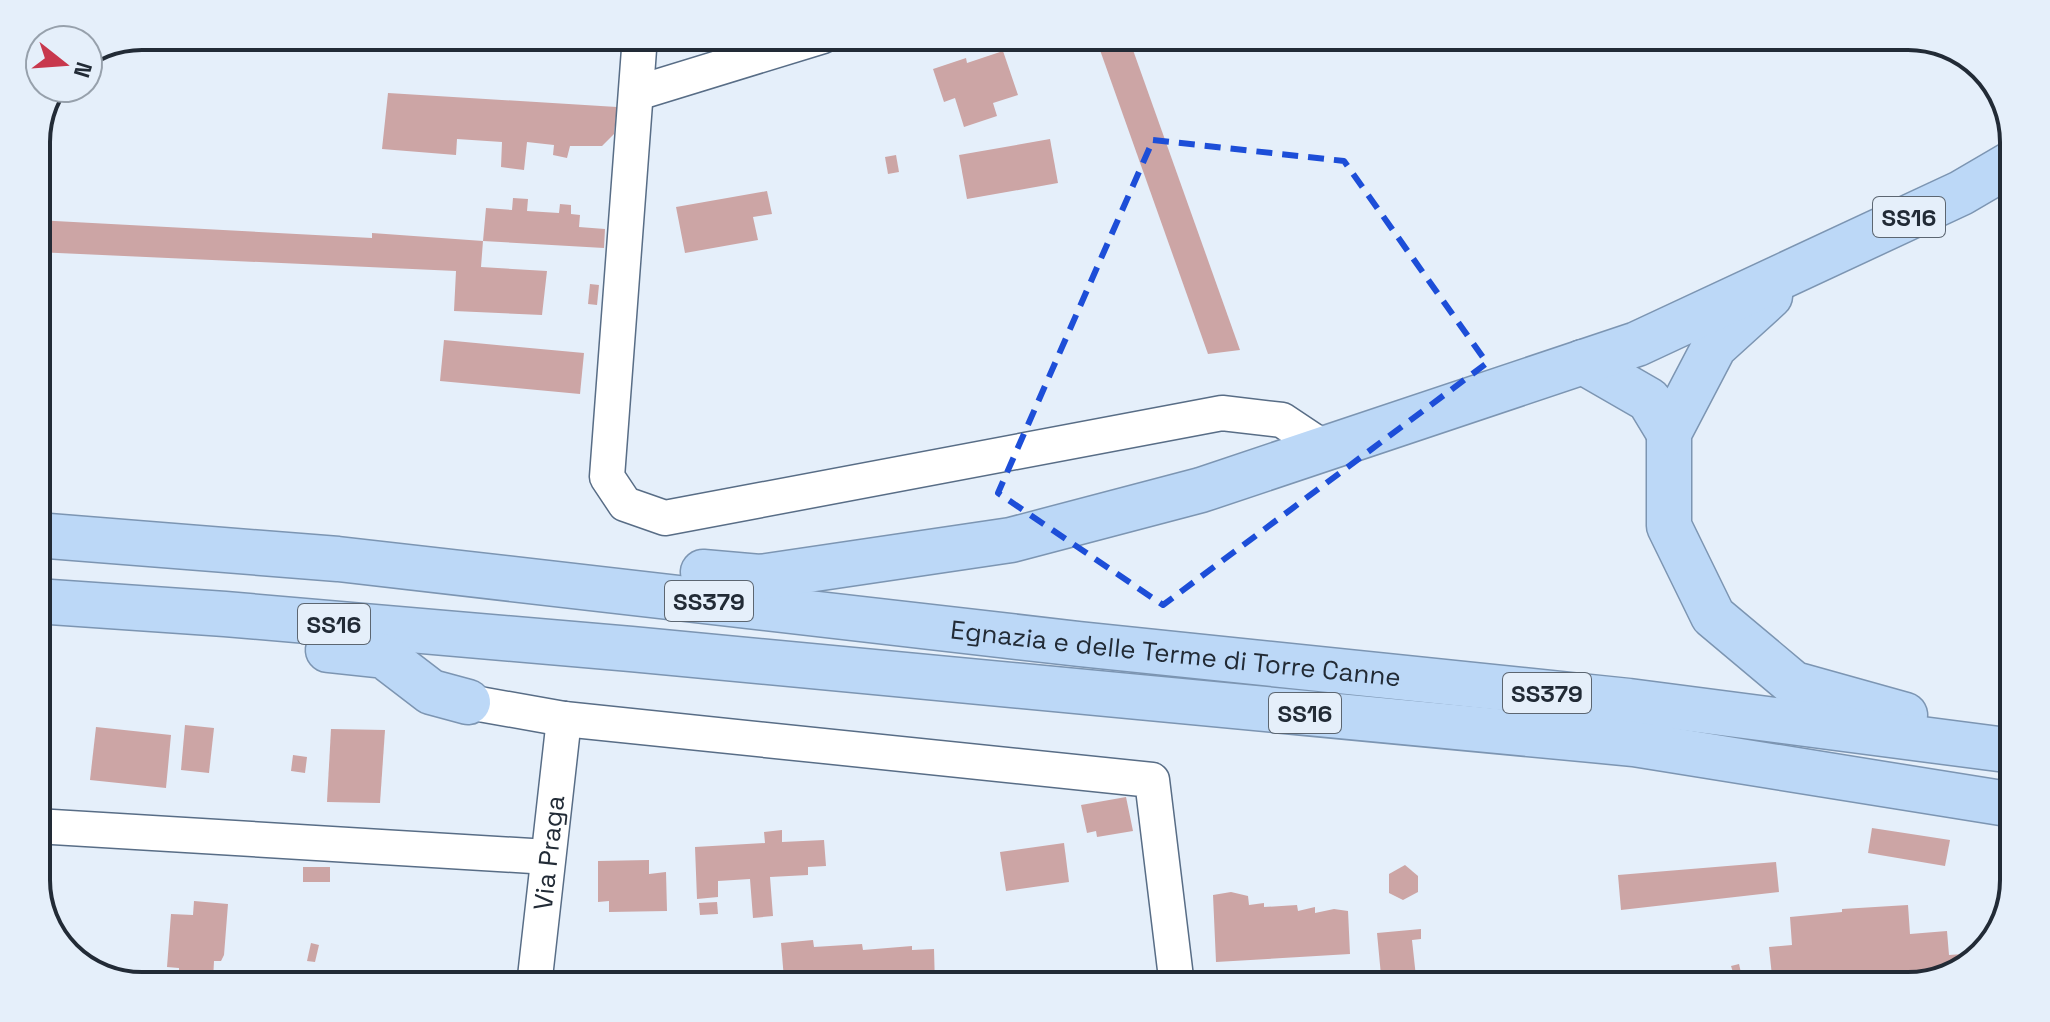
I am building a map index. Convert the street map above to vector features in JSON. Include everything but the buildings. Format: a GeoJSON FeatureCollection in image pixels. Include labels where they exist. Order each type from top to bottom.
{"type":"FeatureCollection","features":[{"type":"Feature","properties":{"kind":"highway","name":"SS16"},"geometry":{"type":"LineString","coordinates":[[50,536],[338,559],[501,552],[760,577],[1011,540],[1201,490],[1637,344],[1961,193],[2000,170]]}},
{"type":"Feature","properties":{"kind":"highway"},"geometry":{"type":"LineString","coordinates":[[1802,267],[1714,347],[1669,433],[1669,526],[1713,616],[1794,684],[1936,724],[2000,732]]}},
{"type":"Feature","properties":{"kind":"highway"},"geometry":{"type":"LineString","coordinates":[[1583,362],[1649,400],[1669,433]]}},
{"type":"Feature","properties":{"kind":"highway","name":"Egnazia e delle Terme di Torre Canne"},"geometry":{"type":"LineString","coordinates":[[338,559],[1079,644],[1629,701],[2000,749]]}},
{"type":"Feature","properties":{"kind":"highway","name":"SS16"},"geometry":{"type":"LineString","coordinates":[[50,602],[631,649]]}},
{"type":"Feature","properties":{"kind":"highway"},"geometry":{"type":"LineString","coordinates":[[225,614],[298,647],[384,656],[431,692],[468,702]]}},
{"type":"Feature","properties":{"kind":"highway"},"geometry":{"type":"LineString","coordinates":[[468,702],[461,686],[462,673],[477,667],[631,649]]}},
{"type":"Feature","properties":{"kind":"highway","name":"Egnazia e delle Terme di Torre Canne"},"geometry":{"type":"LineString","coordinates":[[631,649],[1634,744],[2000,804]]}},
{"type":"Feature","properties":{"kind":"street"},"geometry":{"type":"LineString","coordinates":[[639,50],[607,477],[625,504],[665,518],[1222,413],[1282,420],[1324,448]]}},
{"type":"Feature","properties":{"kind":"street"},"geometry":{"type":"LineString","coordinates":[[637,93],[777,50]]}},
{"type":"Feature","properties":{"kind":"street"},"geometry":{"type":"LineString","coordinates":[[468,702],[564,719],[1152,780],[1175,972]]}},
{"type":"Feature","properties":{"kind":"street","name":"Via Praga"},"geometry":{"type":"LineString","coordinates":[[536,972],[564,719]]}},
{"type":"Feature","properties":{"kind":"street"},"geometry":{"type":"LineString","coordinates":[[50,827],[548,857]]}},
{"type":"Feature","properties":{"kind":"highlighted area"},"geometry":{"type":"Polygon","coordinates":[[[1153,140],[1344,161],[1487,363],[1163,605],[998,493],[1153,140]]]}}]}
